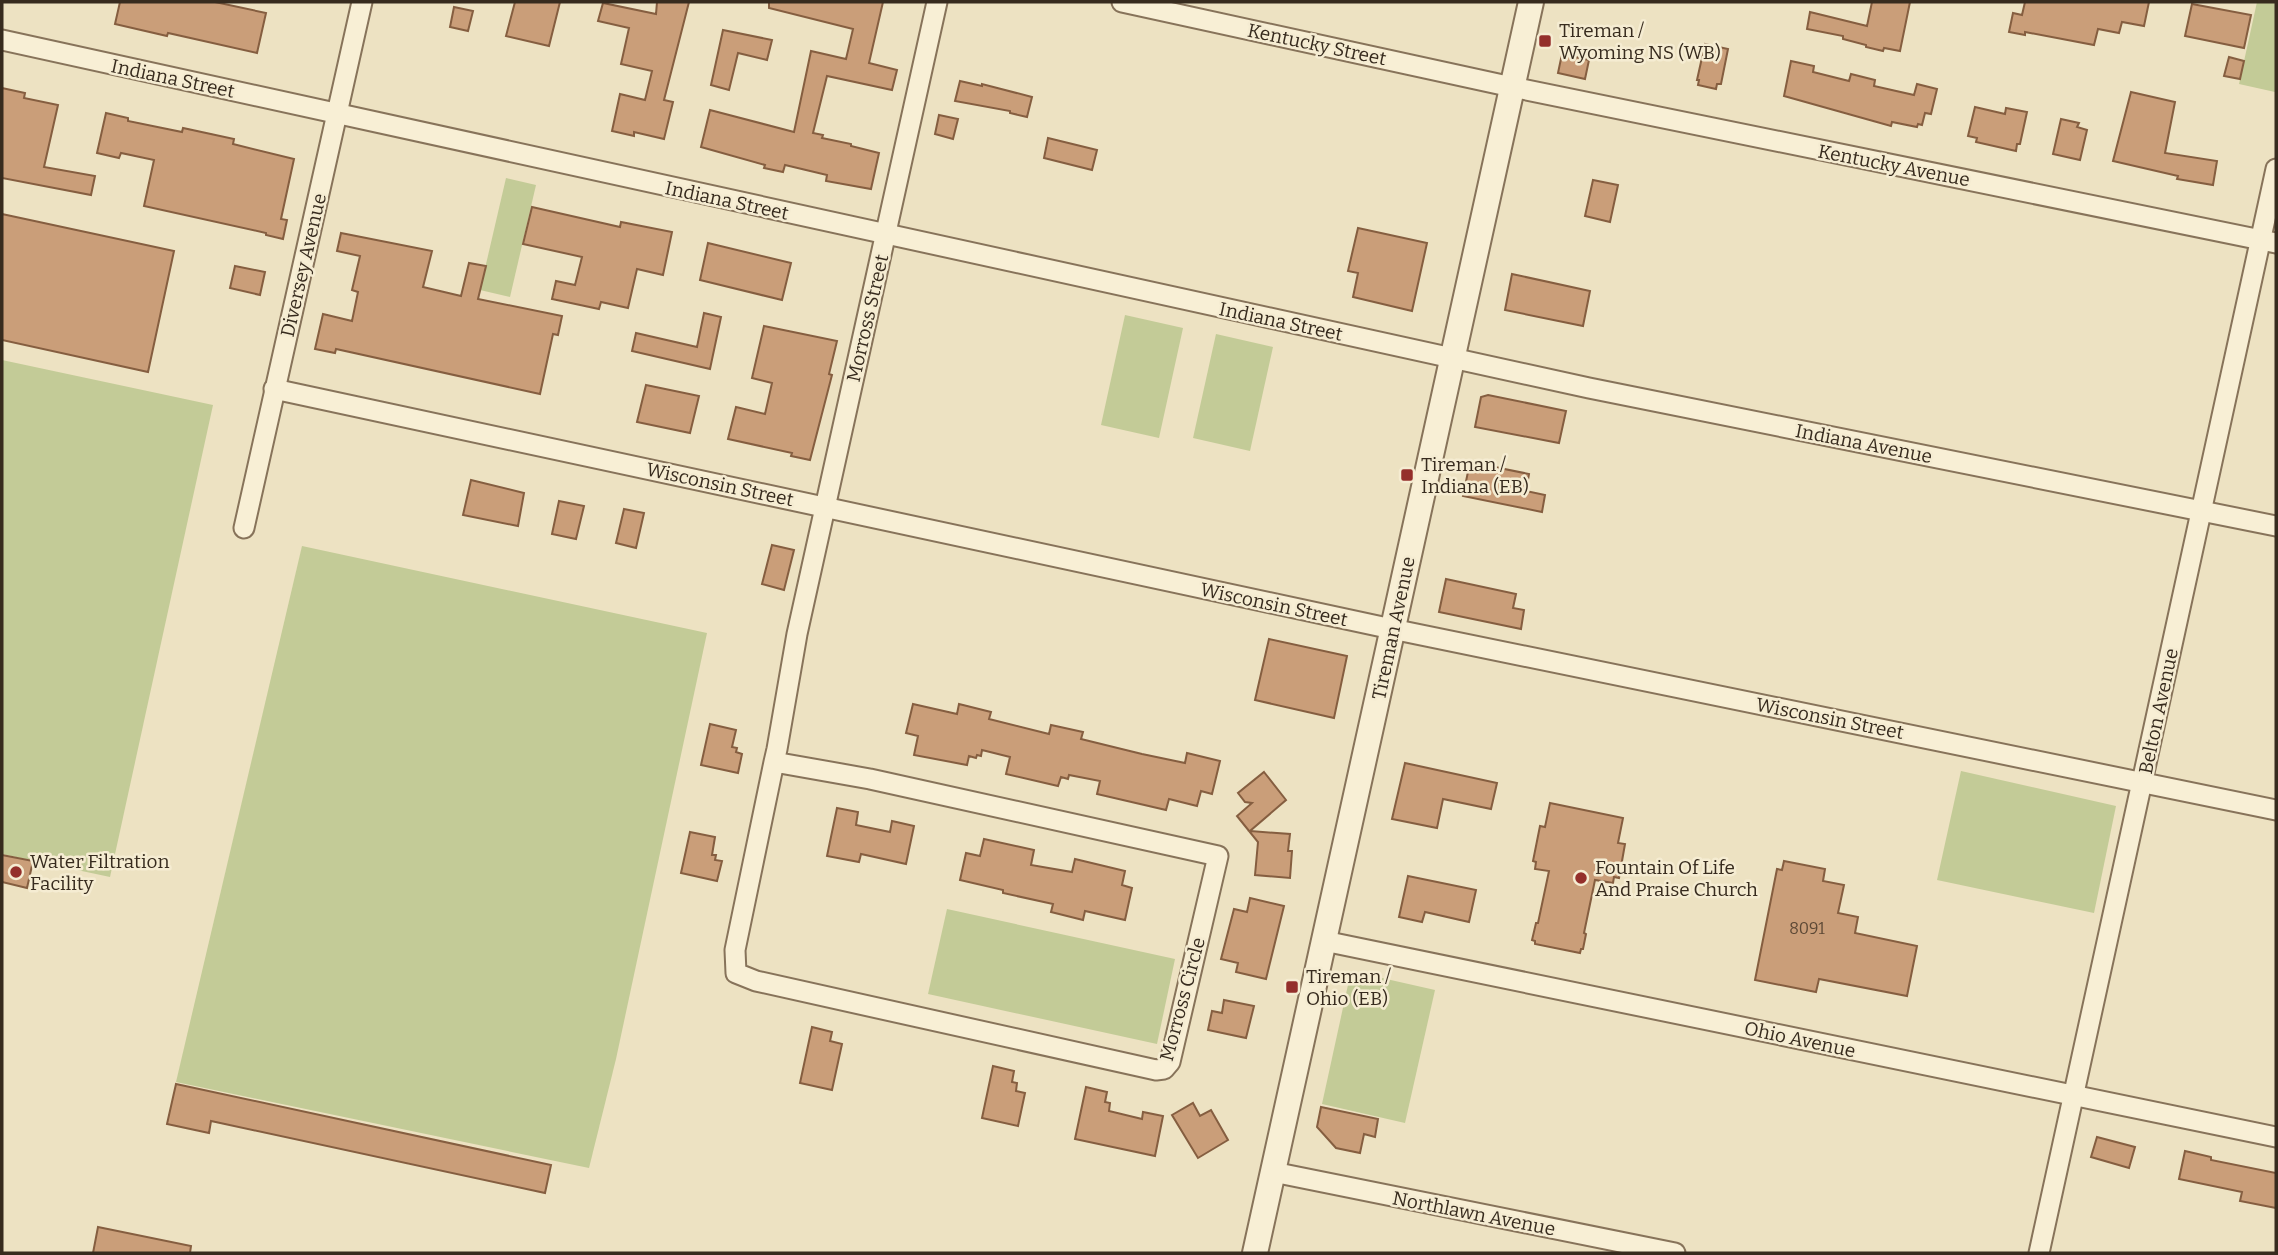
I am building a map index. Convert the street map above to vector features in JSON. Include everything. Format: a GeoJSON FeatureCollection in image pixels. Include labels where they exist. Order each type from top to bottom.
{"type":"FeatureCollection","features":[{"type":"Feature","properties":{"kind":"street","name":"Diversey Avenue"},"geometry":{"type":"LineString","coordinates":[[244,527],[362,2]]}},
{"type":"Feature","properties":{"kind":"street","name":"Morross Street"},"geometry":{"type":"LineString","coordinates":[[797,634],[937,2]]}},
{"type":"Feature","properties":{"kind":"street","name":"Kentucky Street"},"geometry":{"type":"LineString","coordinates":[[1122,2],[1512,87]]}},
{"type":"Feature","properties":{"kind":"street","name":"Tireman Avenue"},"geometry":{"type":"LineString","coordinates":[[1255,1253],[1531,2]]}},
{"type":"Feature","properties":{"kind":"street","name":"Indiana Street"},"geometry":{"type":"LineString","coordinates":[[2,40],[1452,358]]}},
{"type":"Feature","properties":{"kind":"street","name":"Kentucky Avenue"},"geometry":{"type":"LineString","coordinates":[[1512,87],[2269,241]]}},
{"type":"Feature","properties":{"kind":"street","name":"Belton Avenue"},"geometry":{"type":"LineString","coordinates":[[2039,1253],[2202,511],[2269,241],[2276,169]]}},
{"type":"Feature","properties":{"kind":"street","name":"Indiana Avenue"},"geometry":{"type":"LineString","coordinates":[[1452,358],[2276,526]]}},
{"type":"Feature","properties":{"kind":"street","name":"Wisconsin Street"},"geometry":{"type":"LineString","coordinates":[[274,390],[1392,629],[2276,810]]}},
{"type":"Feature","properties":{"kind":"street","name":"Morross Circle"},"geometry":{"type":"LineString","coordinates":[[774,762],[870,779],[1217,856],[1170,1062],[1164,1069],[1156,1070],[756,981],[736,972],[735,950],[797,634]]}},
{"type":"Feature","properties":{"kind":"street","name":"Ohio Avenue"},"geometry":{"type":"LineString","coordinates":[[1324,942],[2276,1137]]}},
{"type":"Feature","properties":{"kind":"street","name":"Northlawn Avenue"},"geometry":{"type":"LineString","coordinates":[[1273,1172],[1675,1253]]}},
{"type":"Feature","properties":{"kind":"green space"},"geometry":{"type":"Polygon","coordinates":[[[2257,2],[2276,2],[2275,92],[2239,84],[2257,2]]]}},
{"type":"Feature","properties":{"kind":"green space"},"geometry":{"type":"Polygon","coordinates":[[[506,178],[536,185],[510,297],[480,290],[506,178]]]}},
{"type":"Feature","properties":{"kind":"green space"},"geometry":{"type":"Polygon","coordinates":[[[1125,315],[1183,328],[1159,438],[1101,425],[1125,315]]]}},
{"type":"Feature","properties":{"kind":"green space"},"geometry":{"type":"Polygon","coordinates":[[[1216,334],[1273,347],[1250,451],[1193,438],[1216,334]]]}},
{"type":"Feature","properties":{"kind":"green space"},"geometry":{"type":"Polygon","coordinates":[[[2,360],[213,405],[110,877],[2,854],[2,360]]]}},
{"type":"Feature","properties":{"kind":"green space"},"geometry":{"type":"Polygon","coordinates":[[[302,546],[707,633],[616,1059],[589,1168],[176,1082],[302,546]]]}},
{"type":"Feature","properties":{"kind":"green space"},"geometry":{"type":"Polygon","coordinates":[[[1961,771],[2116,806],[2094,913],[1937,880],[1961,771]]]}},
{"type":"Feature","properties":{"kind":"green space"},"geometry":{"type":"Polygon","coordinates":[[[947,909],[1175,959],[1157,1044],[928,994],[947,909]]]}},
{"type":"Feature","properties":{"kind":"green space"},"geometry":{"type":"Polygon","coordinates":[[[1351,971],[1435,990],[1405,1123],[1322,1104],[1351,971]]]}},
{"type":"Feature","properties":{"kind":"building"},"geometry":{"type":"Polygon","coordinates":[[[120,2],[215,2],[266,13],[257,53],[115,24],[120,2]]]}},
{"type":"Feature","properties":{"kind":"building"},"geometry":{"type":"Polygon","coordinates":[[[515,2],[560,2],[549,46],[506,36],[515,2]]]}},
{"type":"Feature","properties":{"kind":"building"},"geometry":{"type":"Polygon","coordinates":[[[657,2],[689,2],[664,100],[673,102],[664,139],[634,132],[634,136],[612,131],[620,94],[645,100],[652,71],[621,64],[629,28],[598,21],[603,3],[656,14],[657,2]]]}},
{"type":"Feature","properties":{"kind":"building"},"geometry":{"type":"Polygon","coordinates":[[[769,2],[883,2],[869,63],[897,70],[892,90],[827,76],[813,133],[823,135],[822,138],[879,153],[871,189],[826,181],[827,175],[785,165],[783,172],[764,168],[765,165],[701,147],[710,110],[794,132],[811,51],[846,59],[853,29],[769,8],[769,2]]]}},
{"type":"Feature","properties":{"kind":"building"},"geometry":{"type":"Polygon","coordinates":[[[1872,2],[1910,2],[1900,51],[1866,47],[1843,39],[1843,36],[1807,29],[1810,12],[1867,26],[1872,2]]]}},
{"type":"Feature","properties":{"kind":"building"},"geometry":{"type":"Polygon","coordinates":[[[2025,2],[2149,2],[2144,26],[2122,22],[2119,33],[2098,29],[2094,45],[2025,32],[2025,35],[2009,32],[2013,13],[2022,15],[2025,2]]]}},
{"type":"Feature","properties":{"kind":"building"},"geometry":{"type":"Polygon","coordinates":[[[2192,4],[2251,15],[2244,48],[2185,36],[2192,4]]]}},
{"type":"Feature","properties":{"kind":"building"},"geometry":{"type":"Polygon","coordinates":[[[454,7],[473,11],[468,31],[450,27],[454,7]]]}},
{"type":"Feature","properties":{"kind":"building"},"geometry":{"type":"Polygon","coordinates":[[[723,30],[772,40],[767,60],[738,53],[729,90],[711,85],[723,30]]]}},
{"type":"Feature","properties":{"kind":"building"},"geometry":{"type":"Polygon","coordinates":[[[1705,44],[1728,49],[1721,84],[1717,84],[1716,89],[1698,85],[1705,44]]]}},
{"type":"Feature","properties":{"kind":"building"},"geometry":{"type":"Polygon","coordinates":[[[1562,54],[1589,60],[1585,79],[1558,73],[1562,54]]]}},
{"type":"Feature","properties":{"kind":"building"},"geometry":{"type":"Polygon","coordinates":[[[2229,57],[2244,61],[2240,79],[2224,76],[2229,57]]]}},
{"type":"Feature","properties":{"kind":"building"},"geometry":{"type":"Polygon","coordinates":[[[1791,61],[1814,66],[1813,72],[1849,81],[1851,74],[1875,80],[1874,86],[1914,95],[1917,84],[1937,89],[1931,114],[1925,113],[1922,125],[1918,124],[1917,127],[1892,122],[1891,126],[1784,96],[1791,61]]]}},
{"type":"Feature","properties":{"kind":"building"},"geometry":{"type":"Polygon","coordinates":[[[960,81],[1032,97],[1027,117],[1010,111],[955,101],[960,81]]]}},
{"type":"Feature","properties":{"kind":"building"},"geometry":{"type":"Polygon","coordinates":[[[2,88],[25,93],[24,98],[58,105],[44,167],[95,176],[91,195],[2,178],[2,88]]]}},
{"type":"Feature","properties":{"kind":"building"},"geometry":{"type":"Polygon","coordinates":[[[2131,92],[2175,102],[2165,153],[2217,161],[2213,185],[2177,179],[2178,176],[2113,161],[2131,92]]]}},
{"type":"Feature","properties":{"kind":"building"},"geometry":{"type":"Polygon","coordinates":[[[1975,107],[2005,114],[2006,108],[2027,112],[2016,151],[1976,142],[1977,138],[1968,136],[1975,107]]]}},
{"type":"Feature","properties":{"kind":"building"},"geometry":{"type":"Polygon","coordinates":[[[106,113],[128,118],[128,121],[182,132],[183,128],[234,139],[233,144],[294,159],[281,219],[287,220],[283,239],[144,206],[154,160],[121,153],[119,158],[97,153],[106,113]]]}},
{"type":"Feature","properties":{"kind":"building"},"geometry":{"type":"Polygon","coordinates":[[[939,115],[958,119],[953,139],[935,134],[939,115]]]}},
{"type":"Feature","properties":{"kind":"building"},"geometry":{"type":"Polygon","coordinates":[[[2061,119],[2079,123],[2077,127],[2087,130],[2080,160],[2053,154],[2061,119]]]}},
{"type":"Feature","properties":{"kind":"building"},"geometry":{"type":"Polygon","coordinates":[[[1048,138],[1097,150],[1092,170],[1044,158],[1048,138]]]}},
{"type":"Feature","properties":{"kind":"building"},"geometry":{"type":"Polygon","coordinates":[[[1593,180],[1618,185],[1610,222],[1585,216],[1593,180]]]}},
{"type":"Feature","properties":{"kind":"building"},"geometry":{"type":"Polygon","coordinates":[[[532,207],[620,227],[621,222],[672,232],[663,275],[637,269],[628,308],[601,302],[599,309],[552,299],[556,281],[575,285],[582,257],[523,244],[532,207]]]}},
{"type":"Feature","properties":{"kind":"building"},"geometry":{"type":"Polygon","coordinates":[[[2,214],[174,251],[148,372],[2,340],[2,214]]]}},
{"type":"Feature","properties":{"kind":"building"},"geometry":{"type":"Polygon","coordinates":[[[1358,228],[1427,243],[1412,311],[1353,297],[1358,273],[1348,271],[1358,228]]]}},
{"type":"Feature","properties":{"kind":"building"},"geometry":{"type":"Polygon","coordinates":[[[341,233],[432,251],[423,287],[461,296],[469,263],[486,266],[478,299],[562,316],[558,335],[553,334],[540,394],[336,349],[335,353],[315,349],[323,314],[352,321],[358,292],[352,290],[360,256],[337,251],[341,233]]]}},
{"type":"Feature","properties":{"kind":"building"},"geometry":{"type":"Polygon","coordinates":[[[708,243],[791,263],[782,300],[700,280],[708,243]]]}},
{"type":"Feature","properties":{"kind":"building"},"geometry":{"type":"Polygon","coordinates":[[[235,266],[265,272],[260,295],[230,288],[235,266]]]}},
{"type":"Feature","properties":{"kind":"building"},"geometry":{"type":"Polygon","coordinates":[[[1512,274],[1590,291],[1583,326],[1505,310],[1512,274]]]}},
{"type":"Feature","properties":{"kind":"building"},"geometry":{"type":"Polygon","coordinates":[[[704,313],[721,317],[710,369],[632,351],[636,333],[697,347],[704,313]]]}},
{"type":"Feature","properties":{"kind":"building"},"geometry":{"type":"Polygon","coordinates":[[[764,326],[837,341],[829,374],[832,375],[810,460],[791,456],[792,453],[728,439],[736,407],[765,414],[772,383],[752,378],[764,326]]]}},
{"type":"Feature","properties":{"kind":"building"},"geometry":{"type":"Polygon","coordinates":[[[646,385],[699,396],[690,433],[637,422],[646,385]]]}},
{"type":"Feature","properties":{"kind":"building"},"geometry":{"type":"Polygon","coordinates":[[[1488,395],[1566,411],[1559,443],[1475,427],[1481,397],[1488,395]]]}},
{"type":"Feature","properties":{"kind":"building"},"geometry":{"type":"Polygon","coordinates":[[[1470,462],[1529,474],[1526,491],[1545,495],[1542,512],[1463,496],[1470,462]]]}},
{"type":"Feature","properties":{"kind":"building"},"geometry":{"type":"Polygon","coordinates":[[[471,480],[524,493],[518,526],[463,515],[471,480]]]}},
{"type":"Feature","properties":{"kind":"building"},"geometry":{"type":"Polygon","coordinates":[[[559,501],[584,506],[576,539],[552,534],[559,501]]]}},
{"type":"Feature","properties":{"kind":"building"},"geometry":{"type":"Polygon","coordinates":[[[624,509],[644,513],[636,548],[616,543],[624,509]]]}},
{"type":"Feature","properties":{"kind":"building"},"geometry":{"type":"Polygon","coordinates":[[[772,545],[794,550],[784,590],[762,584],[772,545]]]}},
{"type":"Feature","properties":{"kind":"building"},"geometry":{"type":"Polygon","coordinates":[[[1446,579],[1516,594],[1513,608],[1524,610],[1521,629],[1439,612],[1446,579]]]}},
{"type":"Feature","properties":{"kind":"building"},"geometry":{"type":"Polygon","coordinates":[[[1269,639],[1347,656],[1334,718],[1255,700],[1269,639]]]}},
{"type":"Feature","properties":{"kind":"building"},"geometry":{"type":"Polygon","coordinates":[[[913,704],[957,714],[959,704],[991,712],[989,719],[1049,734],[1051,725],[1083,732],[1081,739],[1142,754],[1185,763],[1187,753],[1220,761],[1212,794],[1201,791],[1197,806],[1169,799],[1166,810],[1097,794],[1100,781],[1069,775],[1068,779],[1061,777],[1058,786],[1006,774],[1010,757],[982,750],[981,756],[969,756],[967,765],[914,755],[918,736],[906,733],[913,704]]]}},
{"type":"Feature","properties":{"kind":"building"},"geometry":{"type":"Polygon","coordinates":[[[710,724],[736,730],[732,747],[742,754],[738,773],[701,765],[710,724]]]}},
{"type":"Feature","properties":{"kind":"building"},"geometry":{"type":"Polygon","coordinates":[[[1405,763],[1497,783],[1491,809],[1443,799],[1437,828],[1392,819],[1405,763]]]}},
{"type":"Feature","properties":{"kind":"building"},"geometry":{"type":"Polygon","coordinates":[[[1264,772],[1286,800],[1250,831],[1290,834],[1290,878],[1255,875],[1258,842],[1237,816],[1252,803],[1245,802],[1238,793],[1264,772]]]}},
{"type":"Feature","properties":{"kind":"building","name":"Fountain Of Life And Praise Church"},"geometry":{"type":"Polygon","coordinates":[[[1550,803],[1623,818],[1618,843],[1625,844],[1619,878],[1614,877],[1613,883],[1595,880],[1583,949],[1580,953],[1535,944],[1532,940],[1549,871],[1535,869],[1536,862],[1533,861],[1540,826],[1545,827],[1550,803]]]}},
{"type":"Feature","properties":{"kind":"building"},"geometry":{"type":"Polygon","coordinates":[[[837,808],[858,812],[856,825],[890,832],[892,821],[914,826],[906,864],[861,854],[859,862],[827,856],[837,808]]]}},
{"type":"Feature","properties":{"kind":"building"},"geometry":{"type":"Polygon","coordinates":[[[690,832],[715,837],[712,855],[716,855],[715,860],[722,861],[717,881],[681,873],[690,832]]]}},
{"type":"Feature","properties":{"kind":"building"},"geometry":{"type":"Polygon","coordinates":[[[984,839],[1034,850],[1031,865],[1072,872],[1075,859],[1125,871],[1122,885],[1132,888],[1125,920],[1085,911],[1083,920],[1051,912],[1053,904],[960,880],[966,853],[980,856],[984,839]]]}},
{"type":"Feature","properties":{"kind":"building","name":"Water Filtration Facility"},"geometry":{"type":"Polygon","coordinates":[[[2,855],[33,861],[27,888],[2,882],[2,855]]]}},
{"type":"Feature","properties":{"kind":"building"},"geometry":{"type":"Polygon","coordinates":[[[1784,861],[1825,869],[1823,881],[1844,885],[1838,913],[1858,917],[1855,933],[1917,946],[1907,996],[1819,979],[1816,992],[1755,980],[1777,869],[1782,870],[1784,861]]]}},
{"type":"Feature","properties":{"kind":"building"},"geometry":{"type":"Polygon","coordinates":[[[1408,876],[1476,890],[1469,922],[1425,912],[1422,922],[1399,917],[1408,876]]]}},
{"type":"Feature","properties":{"kind":"building"},"geometry":{"type":"Polygon","coordinates":[[[1250,898],[1284,906],[1266,979],[1236,972],[1238,963],[1221,959],[1234,909],[1247,912],[1250,898]]]}},
{"type":"Feature","properties":{"kind":"building"},"geometry":{"type":"Polygon","coordinates":[[[1224,1000],[1254,1006],[1246,1038],[1208,1030],[1212,1011],[1222,1013],[1224,1000]]]}},
{"type":"Feature","properties":{"kind":"building"},"geometry":{"type":"Polygon","coordinates":[[[812,1027],[832,1032],[830,1041],[842,1044],[832,1090],[800,1083],[812,1027]]]}},
{"type":"Feature","properties":{"kind":"building"},"geometry":{"type":"Polygon","coordinates":[[[993,1066],[1014,1071],[1012,1082],[1017,1083],[1016,1091],[1025,1093],[1018,1126],[982,1118],[993,1066]]]}},
{"type":"Feature","properties":{"kind":"building"},"geometry":{"type":"Polygon","coordinates":[[[176,1084],[551,1165],[545,1193],[211,1121],[209,1133],[167,1124],[176,1084]]]}},
{"type":"Feature","properties":{"kind":"building"},"geometry":{"type":"Polygon","coordinates":[[[1086,1087],[1107,1092],[1105,1102],[1110,1103],[1109,1111],[1142,1119],[1143,1112],[1163,1116],[1155,1156],[1075,1139],[1086,1087]]]}},
{"type":"Feature","properties":{"kind":"building"},"geometry":{"type":"Polygon","coordinates":[[[1193,1103],[1200,1116],[1211,1110],[1228,1140],[1198,1158],[1172,1115],[1193,1103]]]}},
{"type":"Feature","properties":{"kind":"building"},"geometry":{"type":"Polygon","coordinates":[[[1321,1107],[1378,1119],[1375,1137],[1364,1134],[1360,1153],[1336,1148],[1317,1127],[1321,1107]]]}},
{"type":"Feature","properties":{"kind":"building"},"geometry":{"type":"Polygon","coordinates":[[[2097,1137],[2135,1147],[2129,1168],[2091,1157],[2097,1137]]]}},
{"type":"Feature","properties":{"kind":"building"},"geometry":{"type":"Polygon","coordinates":[[[2185,1151],[2211,1157],[2211,1160],[2276,1173],[2276,1208],[2240,1201],[2242,1192],[2179,1179],[2185,1151]]]}},
{"type":"Feature","properties":{"kind":"building"},"geometry":{"type":"Polygon","coordinates":[[[98,1227],[191,1246],[190,1253],[93,1253],[98,1227]]]}},
{"type":"Feature","properties":{"kind":"place","name":"Tireman / Wyoming NS (WB)"},"geometry":{"type":"Point","coordinates":[1545,41]}},
{"type":"Feature","properties":{"kind":"place","name":"Tireman / Indiana (EB)"},"geometry":{"type":"Point","coordinates":[1407,475]}},
{"type":"Feature","properties":{"kind":"place","name":"Water Filtration Facility"},"geometry":{"type":"Point","coordinates":[16,872]}},
{"type":"Feature","properties":{"kind":"place","name":"Fountain Of Life And Praise Church"},"geometry":{"type":"Point","coordinates":[1581,878]}},
{"type":"Feature","properties":{"kind":"place","name":"Tireman / Ohio (EB)"},"geometry":{"type":"Point","coordinates":[1292,987]}}]}
